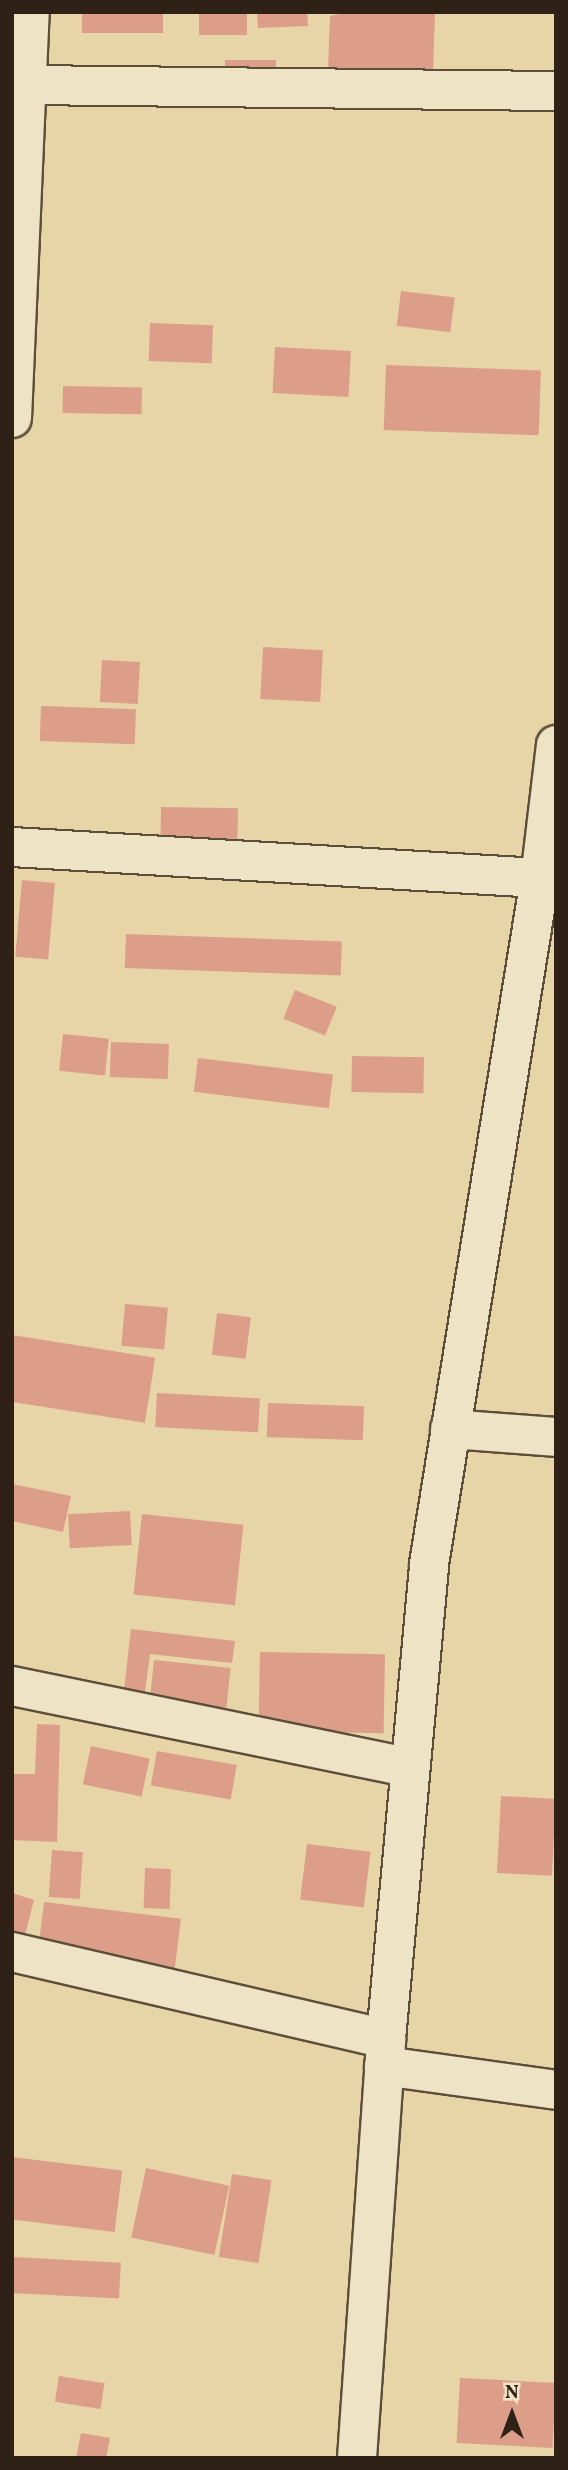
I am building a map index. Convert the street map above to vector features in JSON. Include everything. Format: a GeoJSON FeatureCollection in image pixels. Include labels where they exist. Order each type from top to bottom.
{"type":"FeatureCollection","features":[{"type":"Feature","properties":{"kind":"street"},"geometry":{"type":"LineString","coordinates":[[13,395],[30,12]]}},
{"type":"Feature","properties":{"kind":"street"},"geometry":{"type":"LineString","coordinates":[[26,85],[556,91]]}},
{"type":"Feature","properties":{"kind":"street"},"geometry":{"type":"LineString","coordinates":[[357,2458],[385,2053],[429,1564],[450,1429],[548,879],[556,745]]}},
{"type":"Feature","properties":{"kind":"street"},"geometry":{"type":"LineString","coordinates":[[12,846],[548,879]]}},
{"type":"Feature","properties":{"kind":"street"},"geometry":{"type":"LineString","coordinates":[[450,1429],[556,1437]]}},
{"type":"Feature","properties":{"kind":"street"},"geometry":{"type":"LineString","coordinates":[[12,1686],[411,1768]]}},
{"type":"Feature","properties":{"kind":"street"},"geometry":{"type":"LineString","coordinates":[[12,1952],[385,2053],[556,2090]]}},
{"type":"Feature","properties":{"kind":"building"},"geometry":{"type":"Polygon","coordinates":[[[82,12],[163,12],[163,33],[82,33],[82,12]]]}},
{"type":"Feature","properties":{"kind":"building"},"geometry":{"type":"Polygon","coordinates":[[[199,12],[247,12],[247,35],[199,35],[199,12]]]}},
{"type":"Feature","properties":{"kind":"building"},"geometry":{"type":"Polygon","coordinates":[[[257,12],[307,12],[308,26],[258,28],[257,12]]]}},
{"type":"Feature","properties":{"kind":"building"},"geometry":{"type":"Polygon","coordinates":[[[350,12],[435,12],[433,73],[328,71],[330,16],[350,12]]]}},
{"type":"Feature","properties":{"kind":"building"},"geometry":{"type":"Polygon","coordinates":[[[225,60],[276,60],[276,85],[225,85],[225,60]]]}},
{"type":"Feature","properties":{"kind":"building"},"geometry":{"type":"Polygon","coordinates":[[[401,291],[455,298],[450,332],[397,326],[401,291]]]}},
{"type":"Feature","properties":{"kind":"building"},"geometry":{"type":"Polygon","coordinates":[[[150,323],[213,325],[212,363],[149,361],[150,323]]]}},
{"type":"Feature","properties":{"kind":"building"},"geometry":{"type":"Polygon","coordinates":[[[275,347],[351,351],[348,397],[273,393],[275,347]]]}},
{"type":"Feature","properties":{"kind":"building"},"geometry":{"type":"Polygon","coordinates":[[[386,365],[541,370],[539,435],[384,430],[386,365]]]}},
{"type":"Feature","properties":{"kind":"building"},"geometry":{"type":"Polygon","coordinates":[[[63,386],[142,387],[142,414],[63,413],[63,386]]]}},
{"type":"Feature","properties":{"kind":"building"},"geometry":{"type":"Polygon","coordinates":[[[263,647],[323,650],[320,702],[260,699],[263,647]]]}},
{"type":"Feature","properties":{"kind":"building"},"geometry":{"type":"Polygon","coordinates":[[[102,660],[140,662],[138,704],[100,702],[102,660]]]}},
{"type":"Feature","properties":{"kind":"building"},"geometry":{"type":"Polygon","coordinates":[[[41,706],[136,709],[135,744],[40,741],[41,706]]]}},
{"type":"Feature","properties":{"kind":"building"},"geometry":{"type":"Polygon","coordinates":[[[161,807],[238,808],[237,844],[160,843],[161,807]]]}},
{"type":"Feature","properties":{"kind":"building"},"geometry":{"type":"Polygon","coordinates":[[[22,880],[55,883],[48,960],[15,957],[22,880]]]}},
{"type":"Feature","properties":{"kind":"building"},"geometry":{"type":"Polygon","coordinates":[[[126,934],[342,942],[341,976],[125,968],[126,934]]]}},
{"type":"Feature","properties":{"kind":"building"},"geometry":{"type":"Polygon","coordinates":[[[295,990],[337,1007],[325,1036],[283,1019],[295,990]]]}},
{"type":"Feature","properties":{"kind":"building"},"geometry":{"type":"Polygon","coordinates":[[[63,1034],[109,1039],[105,1076],[59,1071],[63,1034]]]}},
{"type":"Feature","properties":{"kind":"building"},"geometry":{"type":"Polygon","coordinates":[[[111,1042],[169,1044],[168,1079],[110,1077],[111,1042]]]}},
{"type":"Feature","properties":{"kind":"building"},"geometry":{"type":"Polygon","coordinates":[[[352,1056],[424,1057],[423,1093],[351,1092],[352,1056]]]}},
{"type":"Feature","properties":{"kind":"building"},"geometry":{"type":"Polygon","coordinates":[[[198,1058],[333,1075],[329,1108],[194,1092],[198,1058]]]}},
{"type":"Feature","properties":{"kind":"building"},"geometry":{"type":"Polygon","coordinates":[[[125,1304],[168,1308],[164,1350],[121,1346],[125,1304]]]}},
{"type":"Feature","properties":{"kind":"building"},"geometry":{"type":"Polygon","coordinates":[[[217,1313],[251,1317],[246,1359],[212,1355],[217,1313]]]}},
{"type":"Feature","properties":{"kind":"building"},"geometry":{"type":"Polygon","coordinates":[[[12,1335],[155,1358],[145,1423],[12,1402],[12,1335]]]}},
{"type":"Feature","properties":{"kind":"building"},"geometry":{"type":"Polygon","coordinates":[[[157,1393],[260,1398],[258,1432],[155,1427],[157,1393]]]}},
{"type":"Feature","properties":{"kind":"building"},"geometry":{"type":"Polygon","coordinates":[[[268,1403],[364,1406],[363,1440],[267,1437],[268,1403]]]}},
{"type":"Feature","properties":{"kind":"building"},"geometry":{"type":"Polygon","coordinates":[[[12,1484],[71,1496],[63,1532],[12,1521],[12,1484]]]}},
{"type":"Feature","properties":{"kind":"building"},"geometry":{"type":"Polygon","coordinates":[[[130,1511],[132,1545],[70,1548],[68,1514],[130,1511]]]}},
{"type":"Feature","properties":{"kind":"building"},"geometry":{"type":"Polygon","coordinates":[[[142,1514],[243,1525],[235,1605],[134,1595],[142,1514]]]}},
{"type":"Feature","properties":{"kind":"building"},"geometry":{"type":"Polygon","coordinates":[[[131,1629],[235,1641],[232,1663],[150,1654],[145,1692],[124,1690],[131,1629]]]}},
{"type":"Feature","properties":{"kind":"building"},"geometry":{"type":"Polygon","coordinates":[[[260,1652],[385,1654],[384,1733],[259,1731],[260,1652]]]}},
{"type":"Feature","properties":{"kind":"building"},"geometry":{"type":"Polygon","coordinates":[[[154,1660],[231,1668],[226,1708],[150,1700],[154,1660]]]}},
{"type":"Feature","properties":{"kind":"building"},"geometry":{"type":"Polygon","coordinates":[[[37,1724],[60,1725],[57,1842],[12,1840],[12,1774],[35,1774],[37,1724]]]}},
{"type":"Feature","properties":{"kind":"building"},"geometry":{"type":"Polygon","coordinates":[[[91,1746],[150,1758],[142,1797],[83,1784],[91,1746]]]}},
{"type":"Feature","properties":{"kind":"building"},"geometry":{"type":"Polygon","coordinates":[[[157,1751],[237,1765],[231,1800],[151,1785],[157,1751]]]}},
{"type":"Feature","properties":{"kind":"building"},"geometry":{"type":"Polygon","coordinates":[[[501,1796],[556,1799],[552,1876],[497,1873],[501,1796]]]}},
{"type":"Feature","properties":{"kind":"building"},"geometry":{"type":"Polygon","coordinates":[[[307,1844],[371,1852],[364,1907],[300,1900],[307,1844]]]}},
{"type":"Feature","properties":{"kind":"building"},"geometry":{"type":"Polygon","coordinates":[[[52,1850],[83,1852],[80,1899],[49,1897],[52,1850]]]}},
{"type":"Feature","properties":{"kind":"building"},"geometry":{"type":"Polygon","coordinates":[[[145,1868],[171,1869],[170,1909],[144,1908],[145,1868]]]}},
{"type":"Feature","properties":{"kind":"building"},"geometry":{"type":"Polygon","coordinates":[[[12,1893],[34,1900],[24,1939],[12,1935],[12,1893]]]}},
{"type":"Feature","properties":{"kind":"building"},"geometry":{"type":"Polygon","coordinates":[[[44,1902],[181,1919],[174,1979],[37,1963],[44,1902]]]}},
{"type":"Feature","properties":{"kind":"building"},"geometry":{"type":"Polygon","coordinates":[[[12,2157],[122,2171],[115,2232],[12,2219],[12,2157]]]}},
{"type":"Feature","properties":{"kind":"building"},"geometry":{"type":"Polygon","coordinates":[[[146,2168],[229,2186],[214,2255],[131,2237],[146,2168]]]}},
{"type":"Feature","properties":{"kind":"building"},"geometry":{"type":"Polygon","coordinates":[[[232,2174],[272,2180],[258,2263],[219,2257],[232,2174]]]}},
{"type":"Feature","properties":{"kind":"building"},"geometry":{"type":"Polygon","coordinates":[[[13,2257],[121,2263],[119,2299],[12,2293],[13,2257]]]}},
{"type":"Feature","properties":{"kind":"building"},"geometry":{"type":"Polygon","coordinates":[[[59,2376],[104,2383],[100,2409],[55,2402],[59,2376]]]}},
{"type":"Feature","properties":{"kind":"building"},"geometry":{"type":"Polygon","coordinates":[[[460,2378],[556,2383],[552,2448],[457,2443],[460,2378]]]}},
{"type":"Feature","properties":{"kind":"building"},"geometry":{"type":"Polygon","coordinates":[[[81,2433],[110,2438],[106,2458],[76,2458],[81,2433]]]}}]}
